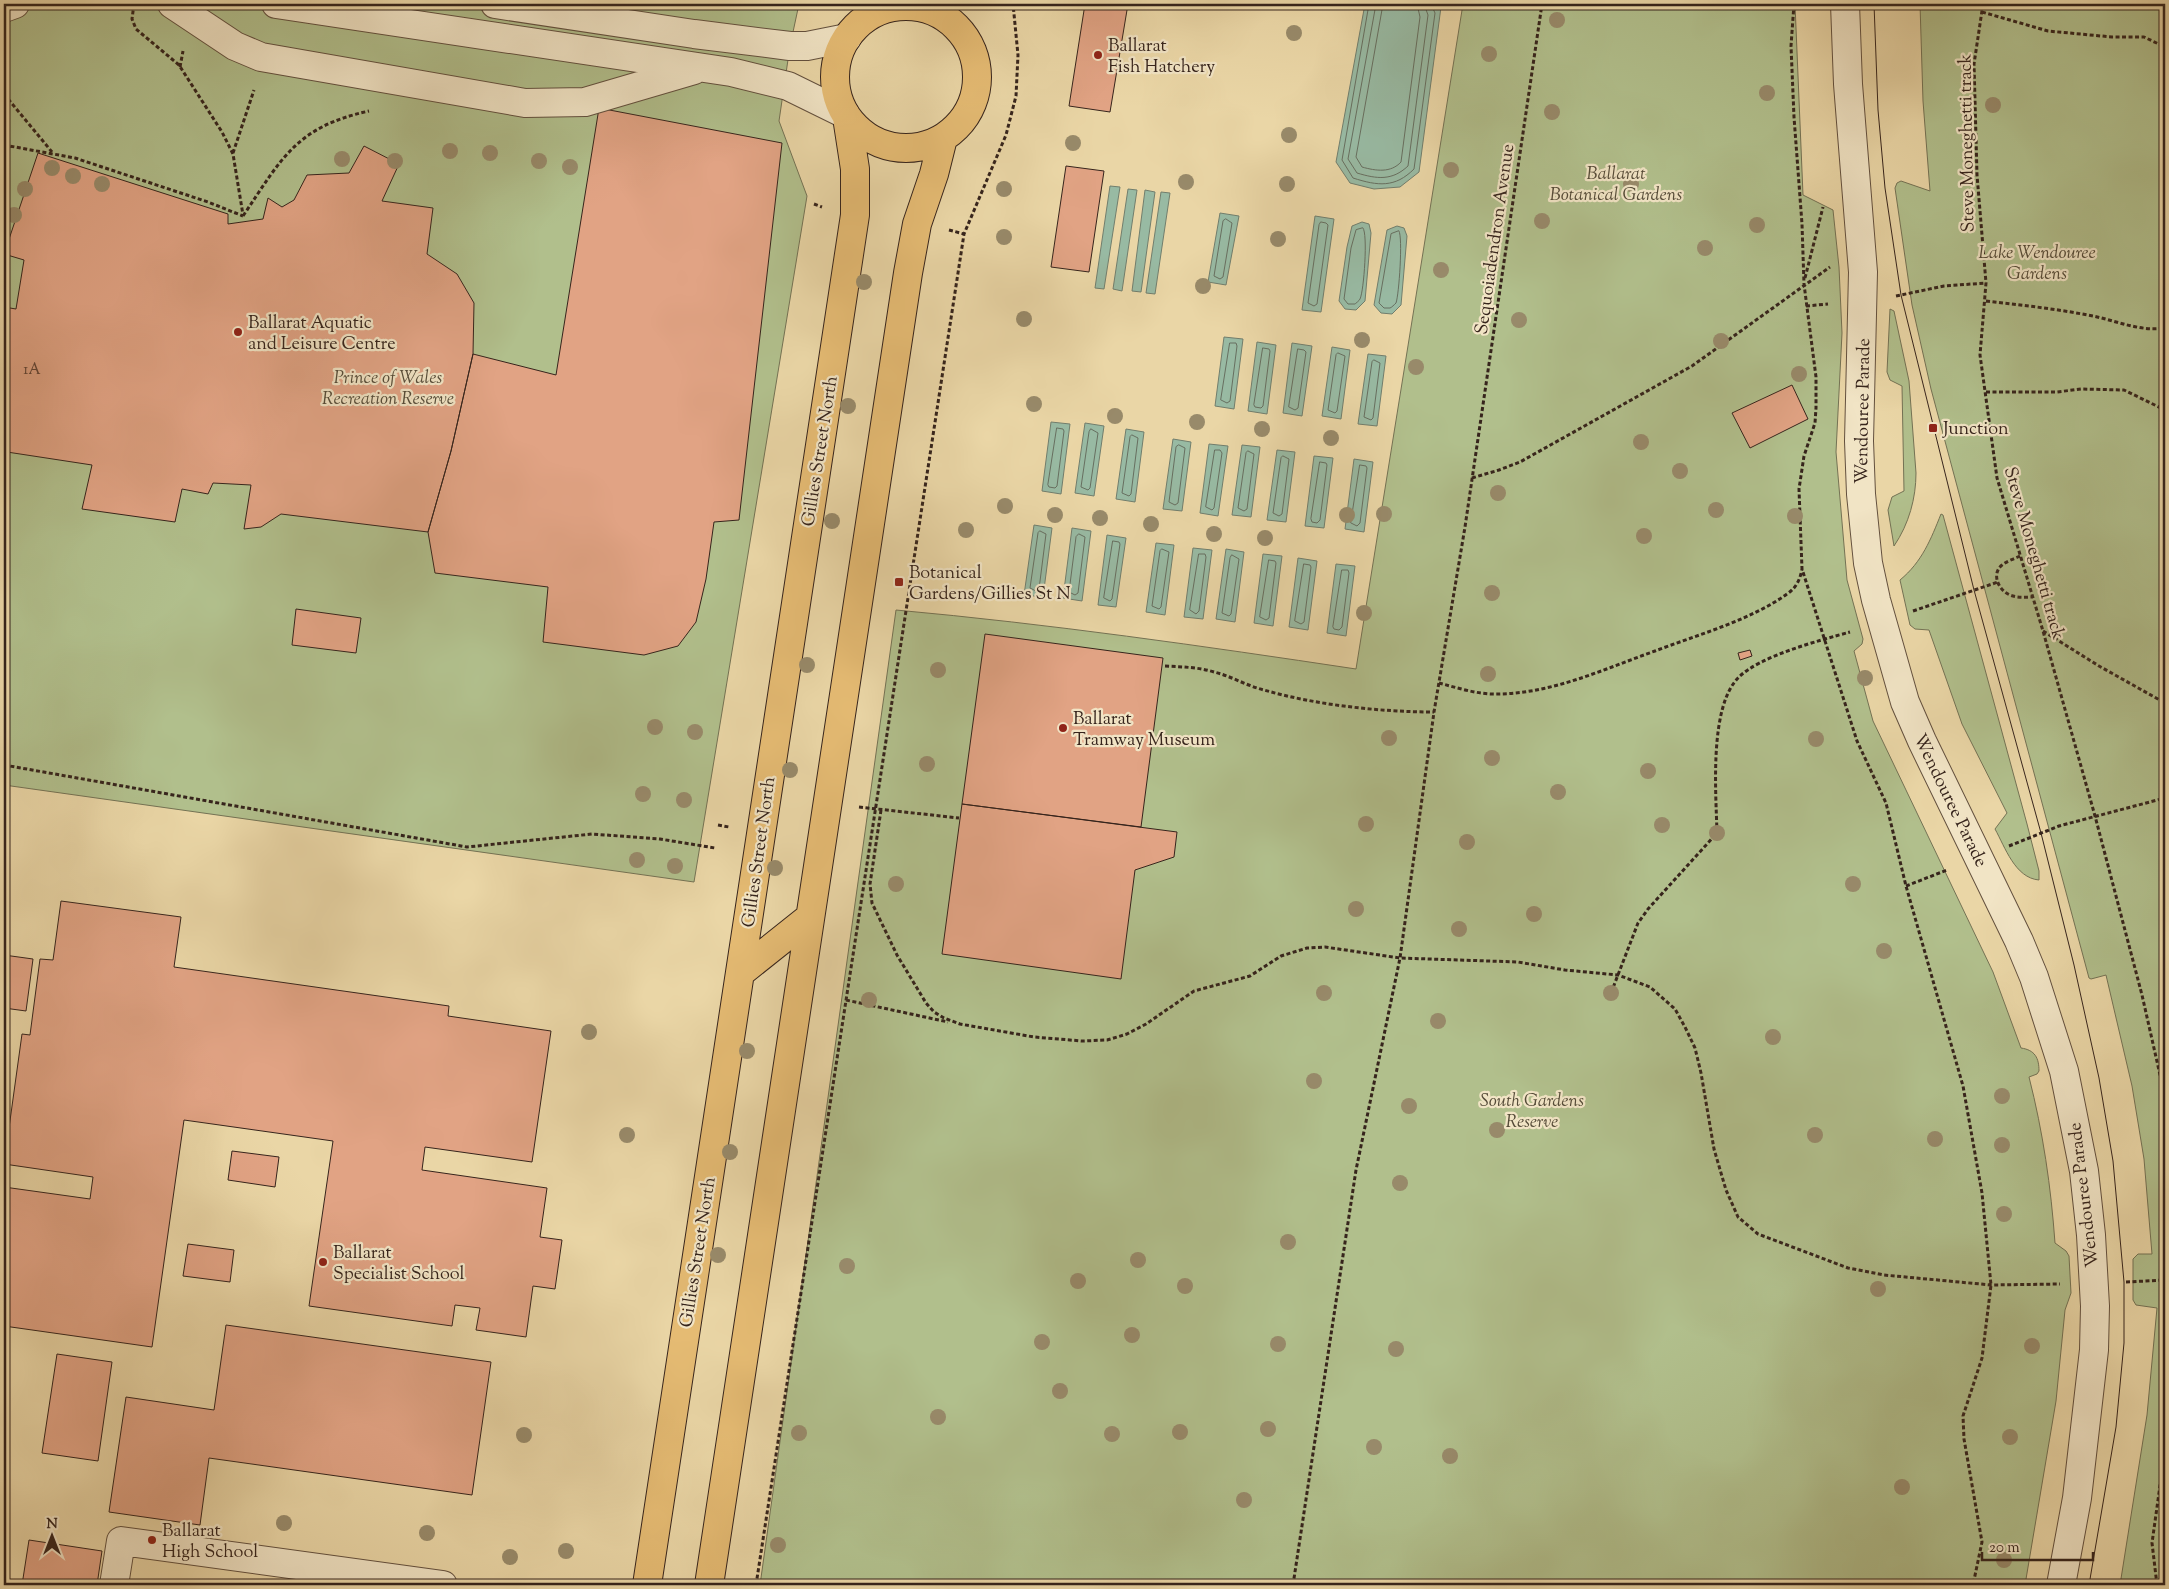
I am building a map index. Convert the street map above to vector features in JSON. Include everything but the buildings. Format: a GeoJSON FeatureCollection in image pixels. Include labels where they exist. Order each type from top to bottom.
{"type":"FeatureCollection","features":[{"type":"Feature","properties":{"kind":"main road"},"geometry":{"type":"LineString","coordinates":[[959,4],[966,36],[974,54],[978,73],[976,93],[970,111],[958,127],[943,138],[926,146],[908,148],[874,141],[859,131],[846,116],[839,101],[834,75],[840,49],[858,22],[875,13],[894,7],[915,6],[934,11],[952,21],[966,36]]}},
{"type":"Feature","properties":{"kind":"main road","name":"Gillies Street North"},"geometry":{"type":"LineString","coordinates":[[646,1585],[855,215],[855,169],[846,116]]}},
{"type":"Feature","properties":{"kind":"main road"},"geometry":{"type":"LineString","coordinates":[[709,1585],[908,273],[917,224],[934,174],[943,138]]}},
{"type":"Feature","properties":{"kind":"main road"},"geometry":{"type":"LineString","coordinates":[[740,973],[809,918]]}},
{"type":"Feature","properties":{"kind":"street"},"geometry":{"type":"LineString","coordinates":[[4,8],[15,4]]}},
{"type":"Feature","properties":{"kind":"street"},"geometry":{"type":"LineString","coordinates":[[172,4],[235,46],[261,57],[525,103],[585,102],[702,68]]}},
{"type":"Feature","properties":{"kind":"street"},"geometry":{"type":"LineString","coordinates":[[276,4],[731,72],[788,86],[846,116]]}},
{"type":"Feature","properties":{"kind":"street"},"geometry":{"type":"LineString","coordinates":[[495,4],[694,34],[790,46],[807,46],[858,22]]}},
{"type":"Feature","properties":{"kind":"street","name":"Wendouree Parade"},"geometry":{"type":"LineString","coordinates":[[1845,4],[1848,84],[1863,272],[1859,441],[1861,494],[1868,563],[1888,646],[1905,702],[1925,748],[2019,941],[2042,1000],[2064,1071],[2084,1171],[2091,1235],[2095,1306],[2094,1350],[2077,1498],[2061,1585]]}},
{"type":"Feature","properties":{"kind":"street"},"geometry":{"type":"LineString","coordinates":[[114,1585],[121,1541],[443,1585]]}},
{"type":"Feature","properties":{"kind":"path"},"geometry":{"type":"LineString","coordinates":[[134,4],[132,19],[136,30],[179,65],[217,124],[233,154],[243,216]]}},
{"type":"Feature","properties":{"kind":"path"},"geometry":{"type":"LineString","coordinates":[[756,1585],[964,234],[1006,135],[1016,96],[1018,56],[1013,4]]}},
{"type":"Feature","properties":{"kind":"path","name":"Sequoiadendron Avenue"},"geometry":{"type":"LineString","coordinates":[[1293,1585],[1356,1170],[1400,958],[1434,712],[1472,478],[1542,4]]}},
{"type":"Feature","properties":{"kind":"path"},"geometry":{"type":"LineString","coordinates":[[1439,683],[1480,693],[1498,694],[1563,684],[1594,675],[1740,619],[1776,601],[1794,588],[1801,576],[1800,490],[1804,456],[1815,423],[1816,377],[1804,284],[1802,224],[1794,117],[1791,46],[1794,4]]}},
{"type":"Feature","properties":{"kind":"path","name":"Steve Moneghetti track"},"geometry":{"type":"LineString","coordinates":[[1982,4],[1974,64],[1977,175],[1986,301],[1980,355],[1997,478],[2033,596],[2095,816],[2137,976],[2165,1097]]}},
{"type":"Feature","properties":{"kind":"path"},"geometry":{"type":"LineString","coordinates":[[1982,12],[2048,31],[2112,37],[2144,37],[2165,47]]}},
{"type":"Feature","properties":{"kind":"path"},"geometry":{"type":"LineString","coordinates":[[233,154],[254,90]]}},
{"type":"Feature","properties":{"kind":"path"},"geometry":{"type":"LineString","coordinates":[[4,94],[52,153]]}},
{"type":"Feature","properties":{"kind":"path"},"geometry":{"type":"LineString","coordinates":[[243,216],[282,158],[291,148],[327,123],[344,116],[372,110]]}},
{"type":"Feature","properties":{"kind":"path"},"geometry":{"type":"LineString","coordinates":[[4,180],[6,146],[75,158],[208,202],[243,216]]}},
{"type":"Feature","properties":{"kind":"path"},"geometry":{"type":"LineString","coordinates":[[1472,478],[1520,462],[1692,366],[1748,327],[1804,284],[1824,202]]}},
{"type":"Feature","properties":{"kind":"path"},"geometry":{"type":"LineString","coordinates":[[1986,301],[2042,307],[2096,317],[2148,330],[2165,328]]}},
{"type":"Feature","properties":{"kind":"path"},"geometry":{"type":"LineString","coordinates":[[1986,392],[2057,392],[2081,388],[2124,390],[2165,410]]}},
{"type":"Feature","properties":{"kind":"path"},"geometry":{"type":"LineString","coordinates":[[2020,556],[2002,564],[1997,576],[1998,582],[2000,588],[2009,595],[2015,597],[2033,596]]}},
{"type":"Feature","properties":{"kind":"path"},"geometry":{"type":"LineString","coordinates":[[1802,569],[1857,741],[1886,803],[1906,886],[1963,1086],[1982,1193],[1991,1285],[1982,1358],[1963,1416],[1964,1439],[1982,1542],[1973,1585]]}},
{"type":"Feature","properties":{"kind":"path"},"geometry":{"type":"LineString","coordinates":[[2043,631],[2119,678],[2165,703]]}},
{"type":"Feature","properties":{"kind":"path"},"geometry":{"type":"LineString","coordinates":[[1611,993],[1638,923],[1648,909],[1717,833],[1716,784],[1719,730],[1721,715],[1730,691],[1738,678],[1760,663],[1825,639]]}},
{"type":"Feature","properties":{"kind":"path"},"geometry":{"type":"LineString","coordinates":[[1165,666],[1199,668],[1265,691],[1318,701],[1354,706],[1434,712]]}},
{"type":"Feature","properties":{"kind":"path"},"geometry":{"type":"LineString","coordinates":[[4,766],[467,847],[592,834],[660,839],[715,848]]}},
{"type":"Feature","properties":{"kind":"path"},"geometry":{"type":"LineString","coordinates":[[1906,886],[2059,826],[2165,798]]}},
{"type":"Feature","properties":{"kind":"path"},"geometry":{"type":"LineString","coordinates":[[875,809],[959,818]]}},
{"type":"Feature","properties":{"kind":"path"},"geometry":{"type":"LineString","coordinates":[[881,810],[870,884],[872,903],[896,955],[926,1003],[934,1012],[960,1024]]}},
{"type":"Feature","properties":{"kind":"path"},"geometry":{"type":"LineString","coordinates":[[846,1000],[960,1024],[1034,1037],[1082,1041],[1108,1040],[1127,1034],[1146,1024],[1194,991],[1250,976],[1294,951],[1307,948],[1325,947],[1400,958],[1518,962],[1565,970],[1618,975],[1650,986],[1675,1009],[1685,1027],[1695,1048],[1701,1073],[1706,1111],[1721,1175],[1732,1206],[1738,1218],[1746,1226],[1779,1244],[1848,1268],[1893,1276],[1991,1285]]}},
{"type":"Feature","properties":{"kind":"path"},"geometry":{"type":"LineString","coordinates":[[2158,1585],[2152,1543],[2165,1450]]}},
{"type":"Feature","properties":{"kind":"green space","name":"Prince of Wales Recreation Reserve"},"geometry":{"type":"Polygon","coordinates":[[[4,4],[799,4],[790,46],[779,121],[807,196],[694,882],[4,785],[4,4]]]}},
{"type":"Feature","properties":{"kind":"green space","name":"South Gardens Reserve"},"geometry":{"type":"Polygon","coordinates":[[[1463,4],[1795,4],[1803,195],[1833,210],[1839,267],[1842,333],[1836,452],[1847,580],[1863,639],[1862,644],[1854,651],[1873,721],[1993,972],[2021,1048],[2033,1053],[2037,1059],[2039,1071],[2037,1074],[2029,1077],[2046,1160],[2055,1243],[2066,1251],[2069,1256],[2071,1293],[2065,1310],[2056,1401],[2025,1585],[760,1585],[896,610],[1126,636],[1356,669],[1463,4]]]}},
{"type":"Feature","properties":{"kind":"green space","name":"Lake Wendouree Gardens"},"geometry":{"type":"Polygon","coordinates":[[[1920,4],[2165,4],[2165,1585],[2120,1585],[2147,1415],[2157,1308],[2136,1305],[2133,1300],[2133,1259],[2138,1254],[2152,1254],[2144,1159],[2132,1086],[2106,975],[2089,978],[1931,389],[1912,305],[1895,188],[1897,183],[1901,181],[1930,191],[1923,101],[1920,4]]]}},
{"type":"Feature","properties":{"kind":"green space"},"geometry":{"type":"Polygon","coordinates":[[[1890,309],[1894,311],[1909,381],[1916,473],[1911,511],[1904,529],[1894,546],[1888,510],[1892,497],[1904,491],[1902,386],[1890,380],[1887,372],[1890,309]]]}},
{"type":"Feature","properties":{"kind":"green space"},"geometry":{"type":"Polygon","coordinates":[[[1941,514],[1943,515],[2027,824],[2039,871],[2039,880],[2023,874],[2017,868],[1995,829],[2007,813],[1962,724],[1929,630],[1915,629],[1910,625],[1900,580],[1920,558],[1941,514]]]}},
{"type":"Feature","properties":{"kind":"water"},"geometry":{"type":"Polygon","coordinates":[[[1365,4],[1426,4],[1441,7],[1419,172],[1400,187],[1374,189],[1350,183],[1336,162],[1365,4]]]}},
{"type":"Feature","properties":{"kind":"water"},"geometry":{"type":"Polygon","coordinates":[[[1110,186],[1120,187],[1104,289],[1095,288],[1110,186]]]}},
{"type":"Feature","properties":{"kind":"water"},"geometry":{"type":"Polygon","coordinates":[[[1128,189],[1137,190],[1122,291],[1113,289],[1128,189]]]}},
{"type":"Feature","properties":{"kind":"water"},"geometry":{"type":"Polygon","coordinates":[[[1145,190],[1155,192],[1141,292],[1132,291],[1145,190]]]}},
{"type":"Feature","properties":{"kind":"water"},"geometry":{"type":"Polygon","coordinates":[[[1161,192],[1170,193],[1155,294],[1146,293],[1161,192]]]}},
{"type":"Feature","properties":{"kind":"water"},"geometry":{"type":"Polygon","coordinates":[[[1220,213],[1239,216],[1226,285],[1208,282],[1220,213]]]}},
{"type":"Feature","properties":{"kind":"water"},"geometry":{"type":"Polygon","coordinates":[[[1315,216],[1334,219],[1321,312],[1302,310],[1315,216]]]}},
{"type":"Feature","properties":{"kind":"water"},"geometry":{"type":"Polygon","coordinates":[[[1362,222],[1369,224],[1371,233],[1365,301],[1356,310],[1345,309],[1339,301],[1347,247],[1352,226],[1362,222]]]}},
{"type":"Feature","properties":{"kind":"water"},"geometry":{"type":"Polygon","coordinates":[[[1397,226],[1404,228],[1407,236],[1401,305],[1392,314],[1381,313],[1374,305],[1387,230],[1397,226]]]}},
{"type":"Feature","properties":{"kind":"water"},"geometry":{"type":"Polygon","coordinates":[[[1224,337],[1243,339],[1234,409],[1215,406],[1224,337]]]}},
{"type":"Feature","properties":{"kind":"water"},"geometry":{"type":"Polygon","coordinates":[[[1257,342],[1276,345],[1267,414],[1248,411],[1257,342]]]}},
{"type":"Feature","properties":{"kind":"water"},"geometry":{"type":"Polygon","coordinates":[[[1292,343],[1312,346],[1302,416],[1283,413],[1292,343]]]}},
{"type":"Feature","properties":{"kind":"water"},"geometry":{"type":"Polygon","coordinates":[[[1332,347],[1350,350],[1341,419],[1322,416],[1332,347]]]}},
{"type":"Feature","properties":{"kind":"water"},"geometry":{"type":"Polygon","coordinates":[[[1368,354],[1386,356],[1377,426],[1358,424],[1368,354]]]}},
{"type":"Feature","properties":{"kind":"water"},"geometry":{"type":"Polygon","coordinates":[[[1051,422],[1070,424],[1061,494],[1042,491],[1051,422]]]}},
{"type":"Feature","properties":{"kind":"water"},"geometry":{"type":"Polygon","coordinates":[[[1085,423],[1104,426],[1094,496],[1075,493],[1085,423]]]}},
{"type":"Feature","properties":{"kind":"water"},"geometry":{"type":"Polygon","coordinates":[[[1126,429],[1144,432],[1135,502],[1116,499],[1126,429]]]}},
{"type":"Feature","properties":{"kind":"water"},"geometry":{"type":"Polygon","coordinates":[[[1173,439],[1191,442],[1182,511],[1163,509],[1173,439]]]}},
{"type":"Feature","properties":{"kind":"water"},"geometry":{"type":"Polygon","coordinates":[[[1209,444],[1228,446],[1218,516],[1200,513],[1209,444]]]}},
{"type":"Feature","properties":{"kind":"water"},"geometry":{"type":"Polygon","coordinates":[[[1242,445],[1260,447],[1251,517],[1232,515],[1242,445]]]}},
{"type":"Feature","properties":{"kind":"water"},"geometry":{"type":"Polygon","coordinates":[[[1277,450],[1295,452],[1286,522],[1267,520],[1277,450]]]}},
{"type":"Feature","properties":{"kind":"water"},"geometry":{"type":"Polygon","coordinates":[[[1314,456],[1333,458],[1324,528],[1305,526],[1314,456]]]}},
{"type":"Feature","properties":{"kind":"water"},"geometry":{"type":"Polygon","coordinates":[[[1354,459],[1373,462],[1364,532],[1345,529],[1354,459]]]}},
{"type":"Feature","properties":{"kind":"water"},"geometry":{"type":"Polygon","coordinates":[[[1034,525],[1052,528],[1043,597],[1024,595],[1034,525]]]}},
{"type":"Feature","properties":{"kind":"water"},"geometry":{"type":"Polygon","coordinates":[[[1072,528],[1091,531],[1082,601],[1063,598],[1072,528]]]}},
{"type":"Feature","properties":{"kind":"water"},"geometry":{"type":"Polygon","coordinates":[[[1107,535],[1126,538],[1116,607],[1098,605],[1107,535]]]}},
{"type":"Feature","properties":{"kind":"water"},"geometry":{"type":"Polygon","coordinates":[[[1156,543],[1174,545],[1165,615],[1146,612],[1156,543]]]}},
{"type":"Feature","properties":{"kind":"water"},"geometry":{"type":"Polygon","coordinates":[[[1193,548],[1212,550],[1203,619],[1184,617],[1193,548]]]}},
{"type":"Feature","properties":{"kind":"water"},"geometry":{"type":"Polygon","coordinates":[[[1226,549],[1244,552],[1235,622],[1216,619],[1226,549]]]}},
{"type":"Feature","properties":{"kind":"water"},"geometry":{"type":"Polygon","coordinates":[[[1263,554],[1282,556],[1273,626],[1254,623],[1263,554]]]}},
{"type":"Feature","properties":{"kind":"water"},"geometry":{"type":"Polygon","coordinates":[[[1298,558],[1317,561],[1308,630],[1289,627],[1298,558]]]}},
{"type":"Feature","properties":{"kind":"water"},"geometry":{"type":"Polygon","coordinates":[[[1336,564],[1355,566],[1346,636],[1327,633],[1336,564]]]}},
{"type":"Feature","properties":{"kind":"tram line"},"geometry":{"type":"LineString","coordinates":[[1874,4],[1878,110],[1885,188],[1901,295],[1974,590],[2041,833],[2074,965],[2099,1078],[2113,1161],[2124,1282],[2124,1343],[2116,1427],[2089,1585]]}},
{"type":"Feature","properties":{"kind":"place","name":"Ballarat Fish Hatchery"},"geometry":{"type":"Point","coordinates":[1098,55]}},
{"type":"Feature","properties":{"kind":"place","name":"Ballarat Aquatic and Leisure Centre"},"geometry":{"type":"Point","coordinates":[238,332]}},
{"type":"Feature","properties":{"kind":"place","name":"Junction"},"geometry":{"type":"Point","coordinates":[1933,428]}},
{"type":"Feature","properties":{"kind":"place","name":"Botanical Gardens/Gillies St N"},"geometry":{"type":"Point","coordinates":[899,582]}},
{"type":"Feature","properties":{"kind":"place","name":"Ballarat Tramway Museum"},"geometry":{"type":"Point","coordinates":[1063,728]}},
{"type":"Feature","properties":{"kind":"place","name":"Ballarat Specialist School"},"geometry":{"type":"Point","coordinates":[323,1262]}},
{"type":"Feature","properties":{"kind":"place","name":"Ballarat High School"},"geometry":{"type":"Point","coordinates":[152,1540]}},
{"type":"Feature","properties":{"kind":"park label","name":"Ballarat Botanical Gardens"},"geometry":{"type":"Point","coordinates":[1616,183]}}]}
